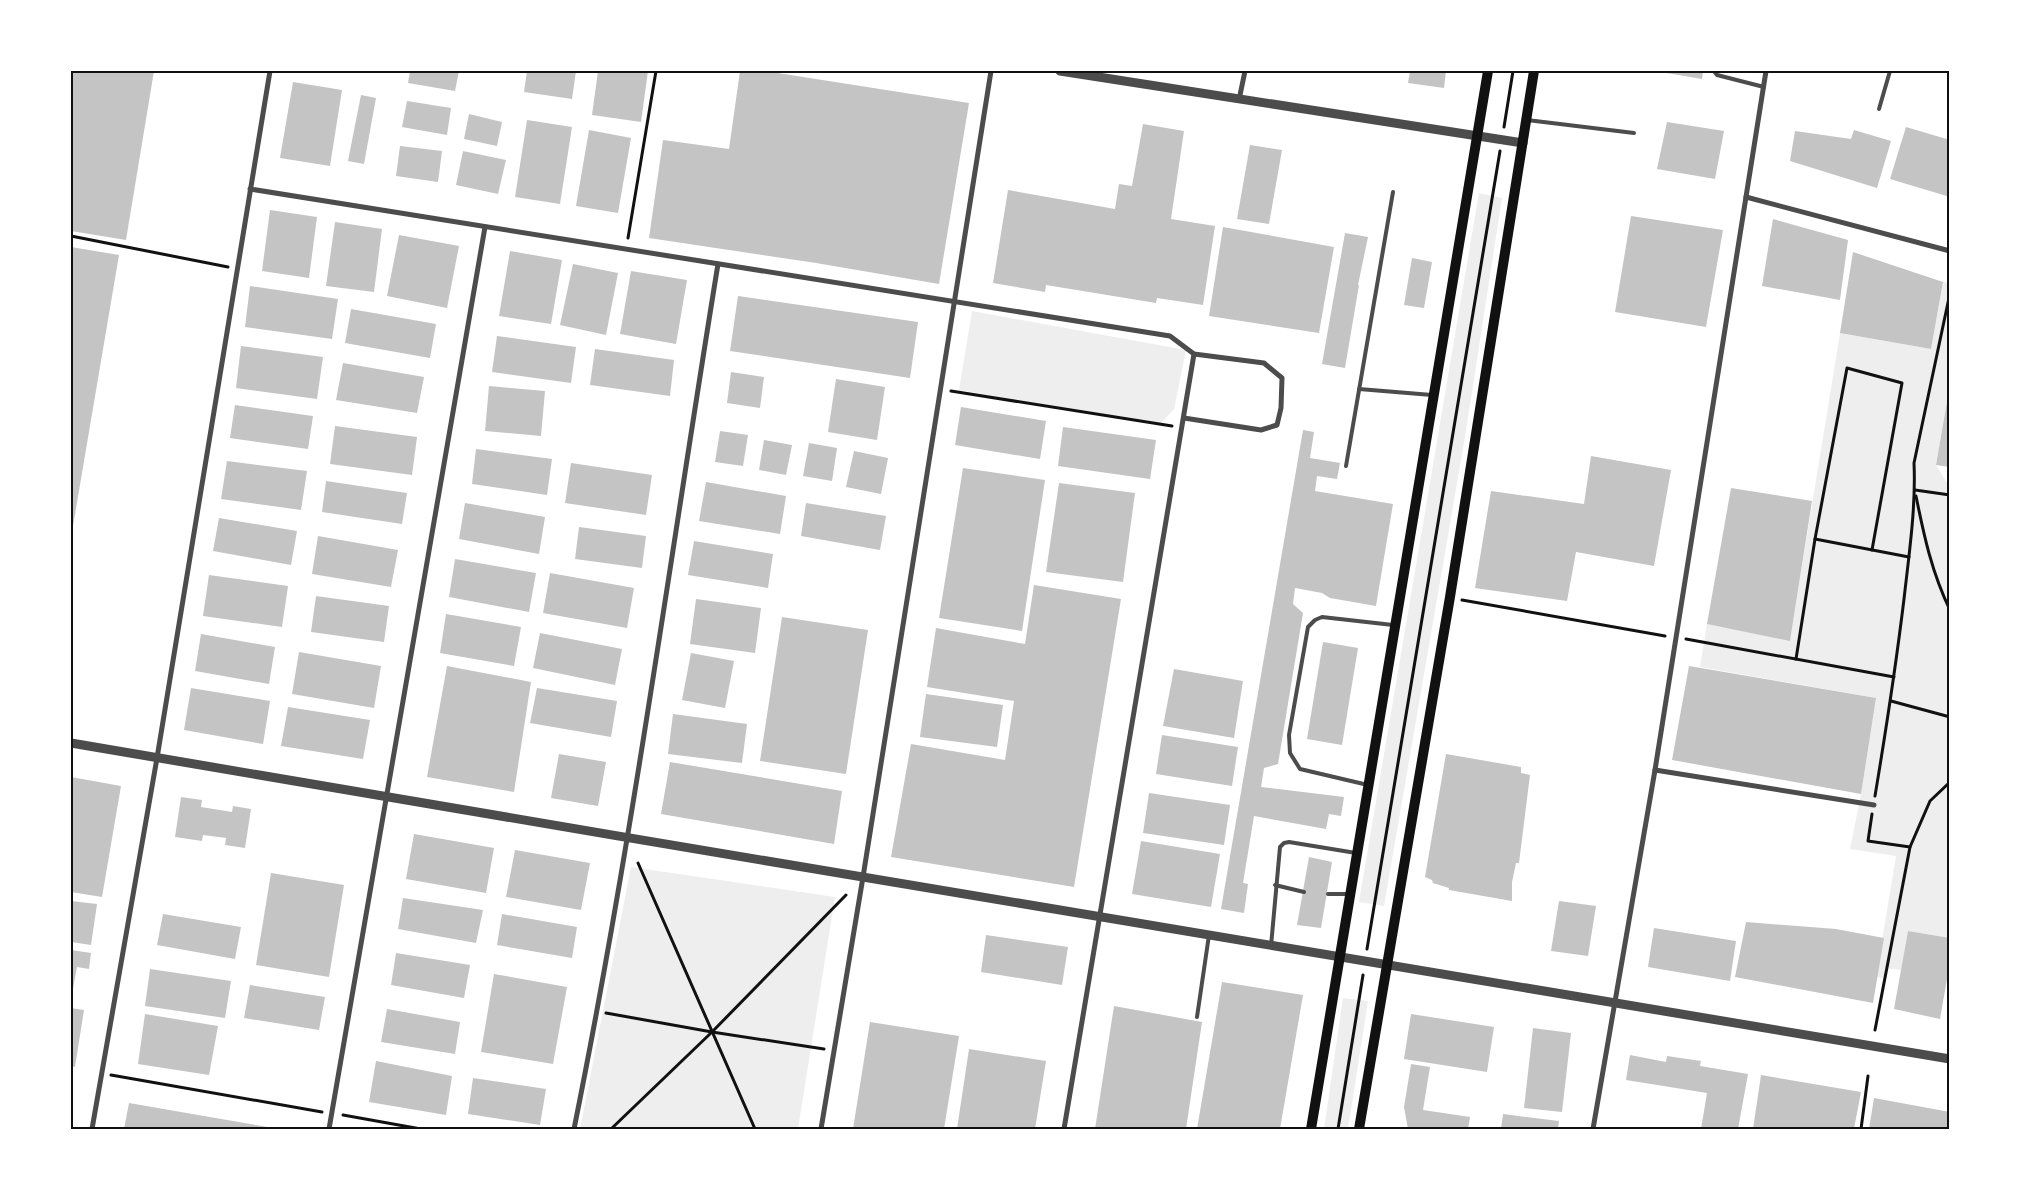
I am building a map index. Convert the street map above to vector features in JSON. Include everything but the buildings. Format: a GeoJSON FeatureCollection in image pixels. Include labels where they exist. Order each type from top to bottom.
{"type":"FeatureCollection","features":[{"type":"Feature","properties":{"kind":"main road"},"geometry":{"type":"LineString","coordinates":[[1311,1129],[1488,71]]}},
{"type":"Feature","properties":{"kind":"main road"},"geometry":{"type":"LineString","coordinates":[[1359,1129],[1451,588],[1534,71]]}},
{"type":"Feature","properties":{"kind":"street"},"geometry":{"type":"LineString","coordinates":[[92,1129],[157,758],[270,71]]}},
{"type":"Feature","properties":{"kind":"street"},"geometry":{"type":"LineString","coordinates":[[821,1129],[956,302],[991,71]]}},
{"type":"Feature","properties":{"kind":"street"},"geometry":{"type":"LineString","coordinates":[[1060,71],[1523,143]]}},
{"type":"Feature","properties":{"kind":"street"},"geometry":{"type":"LineString","coordinates":[[1239,100],[1245,71]]}},
{"type":"Feature","properties":{"kind":"street"},"geometry":{"type":"LineString","coordinates":[[1593,1129],[1613,1003],[1655,770],[1766,71]]}},
{"type":"Feature","properties":{"kind":"street"},"geometry":{"type":"LineString","coordinates":[[250,190],[1170,336],[1194,354],[1264,363],[1282,378],[1281,408],[1278,425],[1260,430],[1184,418]]}},
{"type":"Feature","properties":{"kind":"street"},"geometry":{"type":"LineString","coordinates":[[1746,197],[1950,252]]}},
{"type":"Feature","properties":{"kind":"street"},"geometry":{"type":"LineString","coordinates":[[329,1129],[388,797],[485,227]]}},
{"type":"Feature","properties":{"kind":"street"},"geometry":{"type":"LineString","coordinates":[[574,1129],[598,1011],[628,839],[718,264]]}},
{"type":"Feature","properties":{"kind":"street"},"geometry":{"type":"LineString","coordinates":[[1064,1129],[1194,354]]}},
{"type":"Feature","properties":{"kind":"street"},"geometry":{"type":"LineString","coordinates":[[71,743],[628,839],[1101,916],[1340,958],[1950,1059]]}},
{"type":"Feature","properties":{"kind":"street"},"geometry":{"type":"LineString","coordinates":[[1655,770],[1874,805]]}},
{"type":"Feature","properties":{"kind":"lane"},"geometry":{"type":"LineString","coordinates":[[1714,71],[1717,75],[1764,87]]}},
{"type":"Feature","properties":{"kind":"lane"},"geometry":{"type":"LineString","coordinates":[[1879,109],[1890,71]]}},
{"type":"Feature","properties":{"kind":"lane"},"geometry":{"type":"LineString","coordinates":[[1526,120],[1634,133]]}},
{"type":"Feature","properties":{"kind":"lane"},"geometry":{"type":"LineString","coordinates":[[1346,466],[1393,192]]}},
{"type":"Feature","properties":{"kind":"lane"},"geometry":{"type":"LineString","coordinates":[[1359,389],[1434,395]]}},
{"type":"Feature","properties":{"kind":"lane"},"geometry":{"type":"LineString","coordinates":[[1368,786],[1316,775],[1300,769],[1290,753],[1289,735],[1308,627],[1315,620],[1322,617],[1395,625]]}},
{"type":"Feature","properties":{"kind":"lane"},"geometry":{"type":"LineString","coordinates":[[1271,946],[1275,885],[1280,847],[1284,843],[1289,842],[1357,853]]}},
{"type":"Feature","properties":{"kind":"lane"},"geometry":{"type":"LineString","coordinates":[[1275,885],[1304,892]]}},
{"type":"Feature","properties":{"kind":"lane"},"geometry":{"type":"LineString","coordinates":[[1328,894],[1350,894]]}},
{"type":"Feature","properties":{"kind":"lane"},"geometry":{"type":"LineString","coordinates":[[1197,1017],[1209,935]]}},
{"type":"Feature","properties":{"kind":"path"},"geometry":{"type":"LineString","coordinates":[[627,249],[656,71]]}},
{"type":"Feature","properties":{"kind":"path"},"geometry":{"type":"LineString","coordinates":[[1338,1129],[1512,71]]}},
{"type":"Feature","properties":{"kind":"path"},"geometry":{"type":"LineString","coordinates":[[71,236],[237,269]]}},
{"type":"Feature","properties":{"kind":"path"},"geometry":{"type":"LineString","coordinates":[[1910,847],[1868,841],[1891,701],[1909,557],[1915,490],[1914,463],[1950,293]]}},
{"type":"Feature","properties":{"kind":"path"},"geometry":{"type":"LineString","coordinates":[[1796,659],[1815,539],[1847,368],[1902,383],[1872,550]]}},
{"type":"Feature","properties":{"kind":"path"},"geometry":{"type":"LineString","coordinates":[[941,390],[1183,427]]}},
{"type":"Feature","properties":{"kind":"path"},"geometry":{"type":"LineString","coordinates":[[1915,490],[1950,495]]}},
{"type":"Feature","properties":{"kind":"path"},"geometry":{"type":"LineString","coordinates":[[1915,490],[1926,547],[1939,587],[1950,610]]}},
{"type":"Feature","properties":{"kind":"path"},"geometry":{"type":"LineString","coordinates":[[1815,539],[1909,557]]}},
{"type":"Feature","properties":{"kind":"path"},"geometry":{"type":"LineString","coordinates":[[1891,701],[1950,717]]}},
{"type":"Feature","properties":{"kind":"path"},"geometry":{"type":"LineString","coordinates":[[1875,1030],[1910,847],[1930,800],[1950,782]]}},
{"type":"Feature","properties":{"kind":"path"},"geometry":{"type":"LineString","coordinates":[[638,863],[755,1129]]}},
{"type":"Feature","properties":{"kind":"path"},"geometry":{"type":"LineString","coordinates":[[611,1129],[712,1032],[846,895]]}},
{"type":"Feature","properties":{"kind":"path"},"geometry":{"type":"LineString","coordinates":[[598,1011],[712,1032],[834,1051]]}},
{"type":"Feature","properties":{"kind":"path"},"geometry":{"type":"LineString","coordinates":[[101,1073],[421,1129]]}},
{"type":"Feature","properties":{"kind":"path"},"geometry":{"type":"LineString","coordinates":[[1861,1129],[1868,1076]]}},
{"type":"Feature","properties":{"kind":"shaded area"},"geometry":{"type":"Polygon","coordinates":[[[1479,193],[1502,198],[1465,437],[1384,906],[1359,902],[1479,193]]]}},
{"type":"Feature","properties":{"kind":"shaded area"},"geometry":{"type":"Polygon","coordinates":[[[1943,282],[1950,283],[1950,384],[1936,465],[1950,488],[1950,938],[1908,931],[1901,970],[1885,968],[1883,978],[1876,977],[1896,856],[1850,849],[1861,794],[1876,698],[1700,667],[1707,624],[1790,640],[1840,333],[1931,349],[1943,282]]]}},
{"type":"Feature","properties":{"kind":"shaded area"},"geometry":{"type":"Polygon","coordinates":[[[972,311],[1186,350],[1174,409],[1160,424],[959,390],[972,311]]]}},
{"type":"Feature","properties":{"kind":"shaded area"},"geometry":{"type":"Polygon","coordinates":[[[631,867],[835,897],[798,1129],[580,1129],[631,867]]]}},
{"type":"Feature","properties":{"kind":"shaded area"},"geometry":{"type":"Polygon","coordinates":[[[1343,998],[1368,1001],[1348,1129],[1324,1129],[1343,998]]]}}]}
